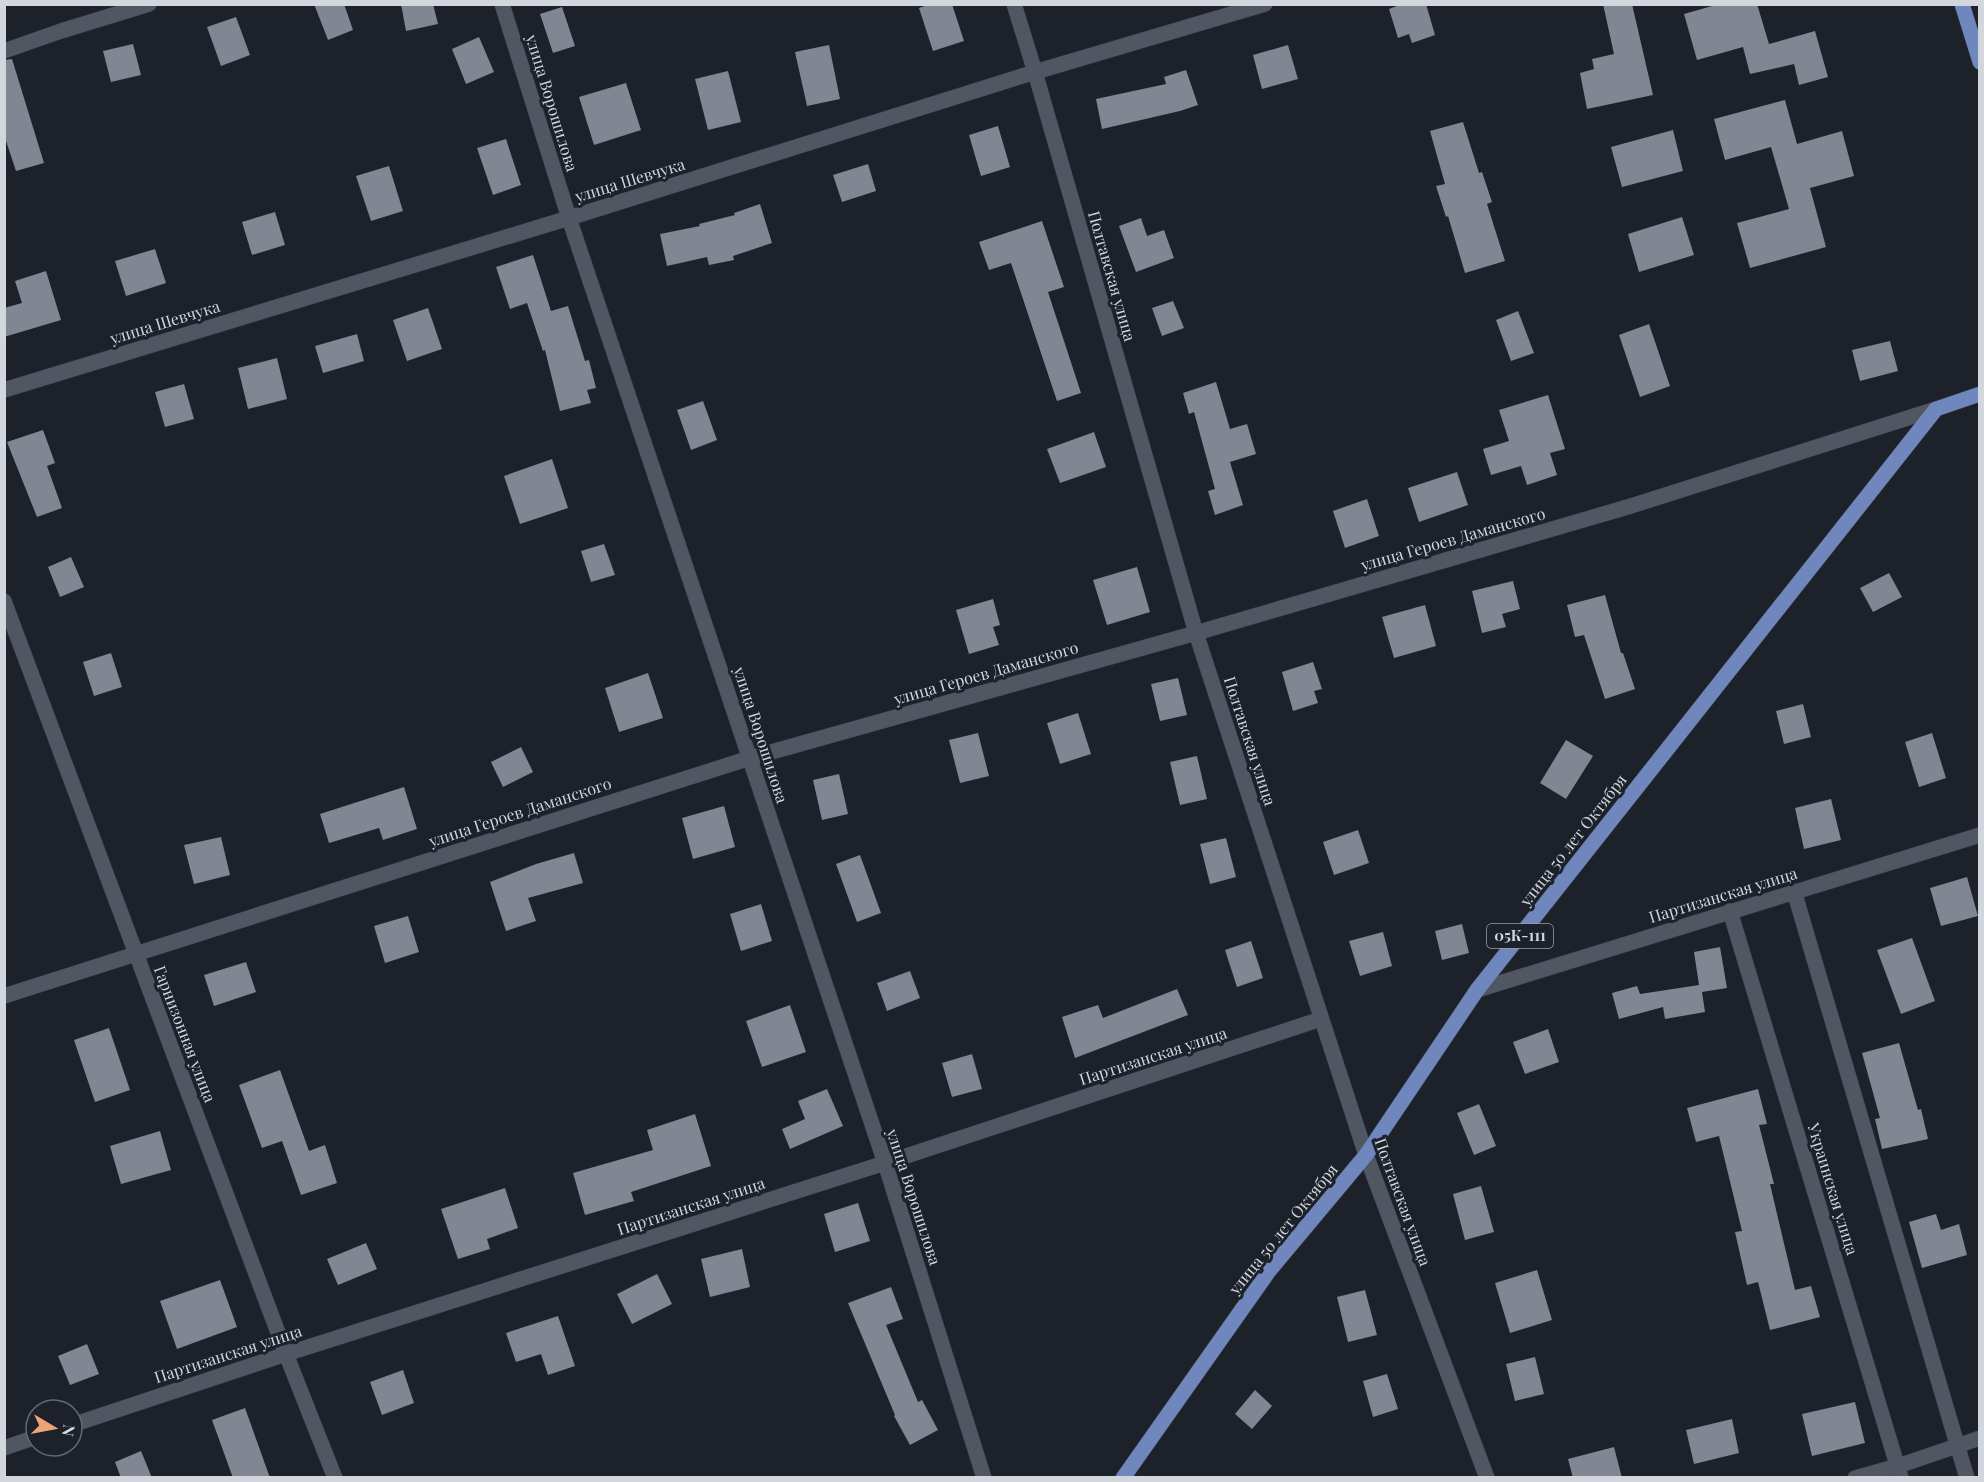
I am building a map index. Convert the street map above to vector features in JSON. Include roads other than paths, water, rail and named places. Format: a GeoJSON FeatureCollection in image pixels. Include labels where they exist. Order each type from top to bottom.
{"type":"FeatureCollection","features":[{"type":"Feature","properties":{"kind":"main road"},"geometry":{"type":"LineString","coordinates":[[1962,4],[1980,62]]}},
{"type":"Feature","properties":{"kind":"main road","name":"улица Героев Даманского"},"geometry":{"type":"LineString","coordinates":[[1936,408],[1980,394]]}},
{"type":"Feature","properties":{"kind":"main road","name":"улица 50 лет Октября"},"geometry":{"type":"LineString","coordinates":[[1123,1478],[1269,1271],[1366,1155],[1477,990],[1936,408]]}},
{"type":"Feature","properties":{"kind":"street"},"geometry":{"type":"LineString","coordinates":[[4,51],[149,4]]}},
{"type":"Feature","properties":{"kind":"street","name":"улица Ворошилова"},"geometry":{"type":"LineString","coordinates":[[502,4],[569,218],[885,1163],[984,1478]]}},
{"type":"Feature","properties":{"kind":"street","name":"Полтавская улица"},"geometry":{"type":"LineString","coordinates":[[1014,4],[1196,633],[1366,1155],[1487,1478]]}},
{"type":"Feature","properties":{"kind":"street","name":"улица Шевчука"},"geometry":{"type":"LineString","coordinates":[[4,390],[569,218],[1035,72],[1265,4]]}},
{"type":"Feature","properties":{"kind":"street","name":"улица Героев Даманского"},"geometry":{"type":"LineString","coordinates":[[4,996],[750,758],[1196,633],[1631,506],[1936,408]]}},
{"type":"Feature","properties":{"kind":"street","name":"Гарнизонная улица"},"geometry":{"type":"LineString","coordinates":[[4,601],[286,1354],[335,1478]]}},
{"type":"Feature","properties":{"kind":"street","name":"Партизанская улица"},"geometry":{"type":"LineString","coordinates":[[1477,990],[1980,835]]}},
{"type":"Feature","properties":{"kind":"street"},"geometry":{"type":"LineString","coordinates":[[1794,891],[1968,1478]]}},
{"type":"Feature","properties":{"kind":"street","name":"Украинская улица"},"geometry":{"type":"LineString","coordinates":[[1730,911],[1899,1472]]}},
{"type":"Feature","properties":{"kind":"street","name":"Партизанская улица"},"geometry":{"type":"LineString","coordinates":[[84,1421],[286,1354],[885,1163],[1321,1019]]}},
{"type":"Feature","properties":{"kind":"street"},"geometry":{"type":"LineString","coordinates":[[1855,1478],[1899,1472],[1980,1438]]}},
{"type":"Feature","properties":{"kind":"street"},"geometry":{"type":"LineString","coordinates":[[4,1448],[24,1441]]}}]}
